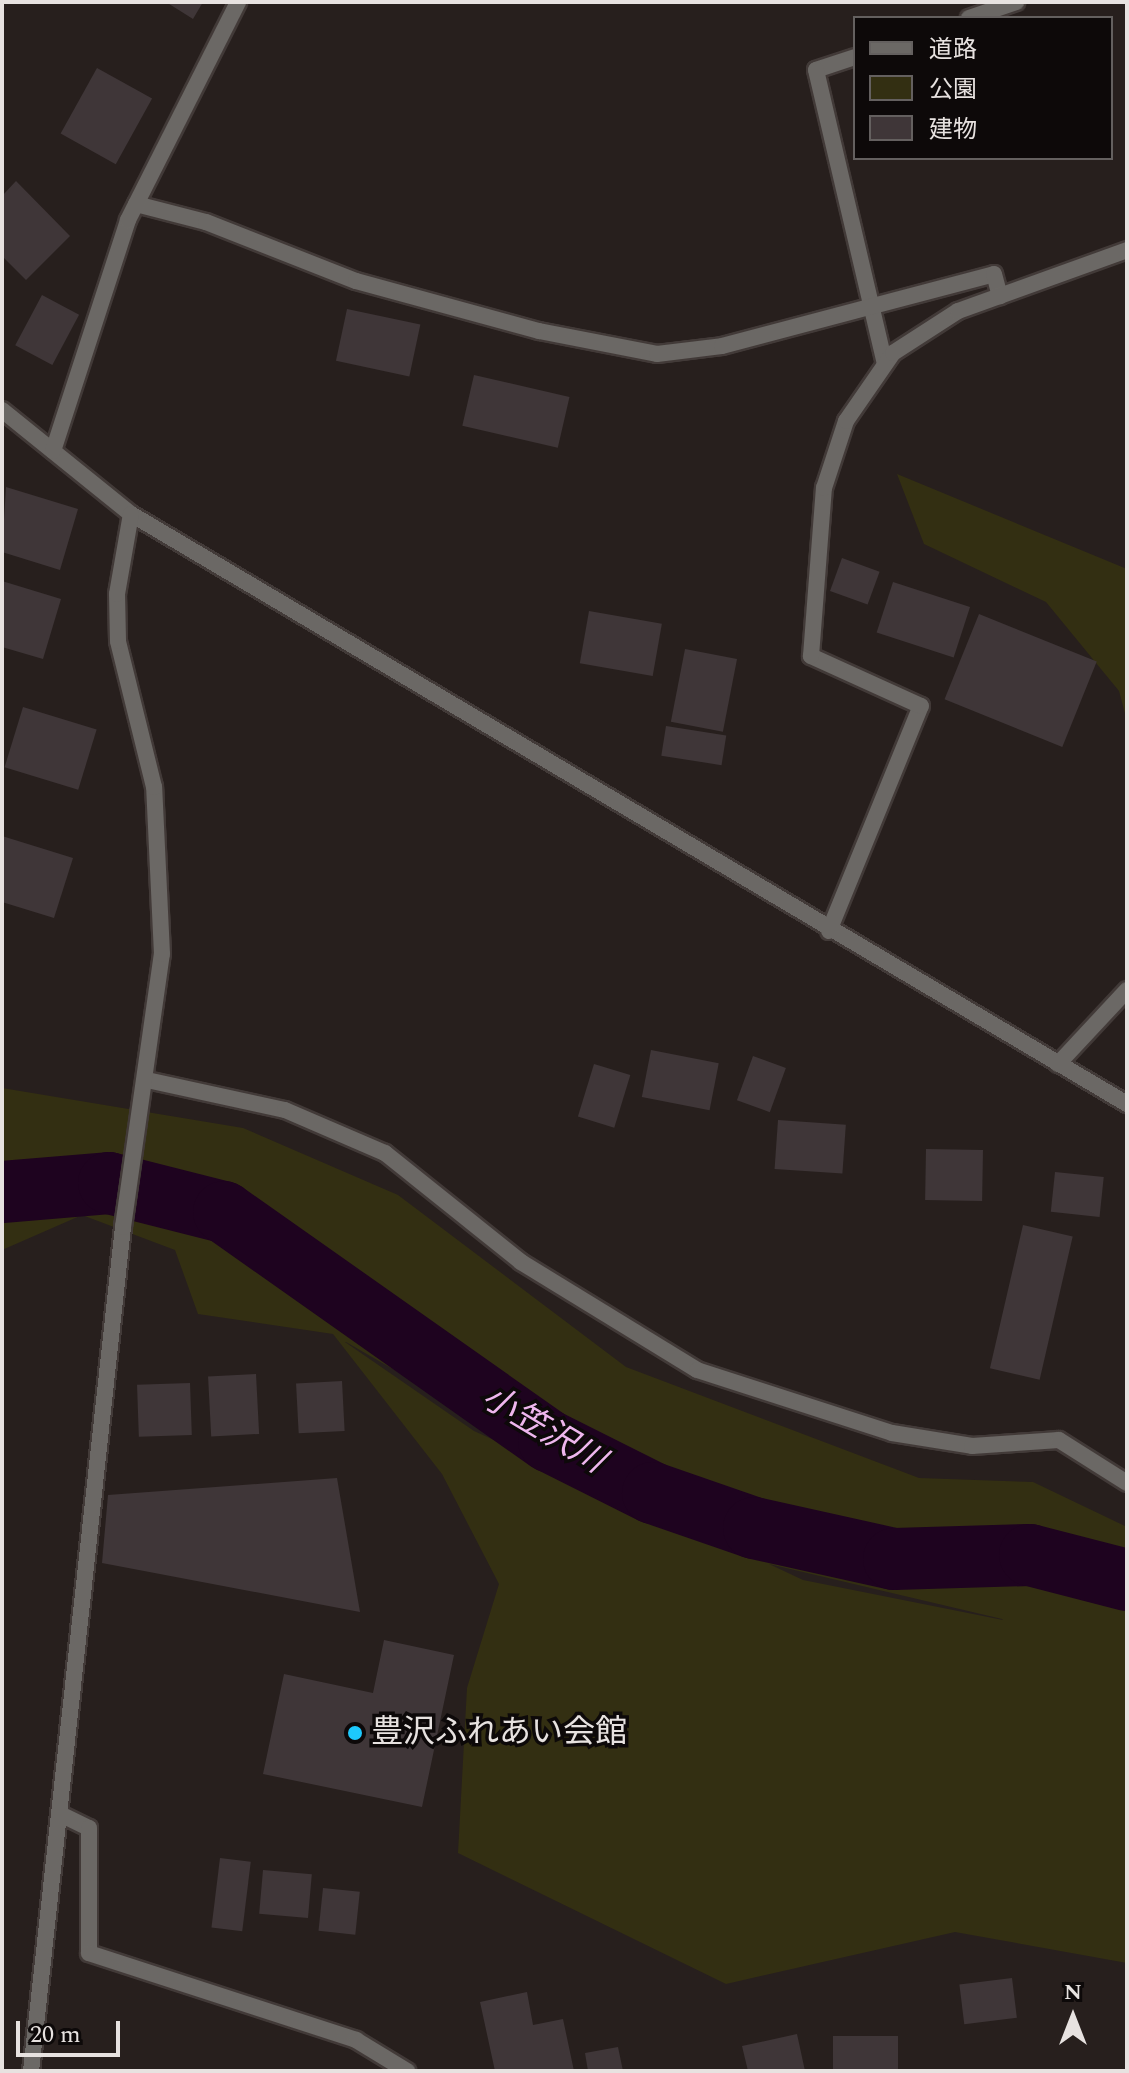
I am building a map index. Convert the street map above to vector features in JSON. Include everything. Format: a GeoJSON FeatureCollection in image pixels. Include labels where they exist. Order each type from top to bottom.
{"type":"FeatureCollection","features":[{"type":"Feature","properties":{"kind":"street"},"geometry":{"type":"LineString","coordinates":[[53,451],[136,204],[238,2]]}},
{"type":"Feature","properties":{"kind":"street"},"geometry":{"type":"LineString","coordinates":[[975,16],[1016,2]]}},
{"type":"Feature","properties":{"kind":"street"},"geometry":{"type":"LineString","coordinates":[[853,58],[816,70],[885,364]]}},
{"type":"Feature","properties":{"kind":"street"},"geometry":{"type":"LineString","coordinates":[[136,204],[206,222],[356,281],[539,331],[657,354],[722,346],[994,274],[1000,296]]}},
{"type":"Feature","properties":{"kind":"street"},"geometry":{"type":"LineString","coordinates":[[829,931],[921,706],[811,656],[824,488],[846,421],[885,364],[958,311],[1127,250]]}},
{"type":"Feature","properties":{"kind":"street"},"geometry":{"type":"LineString","coordinates":[[2,410],[131,514],[829,931],[1127,1104]]}},
{"type":"Feature","properties":{"kind":"street"},"geometry":{"type":"LineString","coordinates":[[31,2071],[123,1227],[147,1080],[164,897],[154,787],[118,641],[117,594],[131,514]]}},
{"type":"Feature","properties":{"kind":"street"},"geometry":{"type":"LineString","coordinates":[[1058,1064],[1127,990]]}},
{"type":"Feature","properties":{"kind":"street"},"geometry":{"type":"LineString","coordinates":[[147,1080],[285,1110],[385,1153],[521,1262],[697,1370],[892,1433],[972,1446],[1059,1440],[1127,1483]]}},
{"type":"Feature","properties":{"kind":"street"},"geometry":{"type":"LineString","coordinates":[[60,1814],[89,1828],[89,1953],[356,2040],[407,2071]]}},
{"type":"Feature","properties":{"kind":"green space"},"geometry":{"type":"Polygon","coordinates":[[[897,474],[1127,569],[1127,721],[1119,691],[1046,602],[924,544],[897,474]]]}},
{"type":"Feature","properties":{"kind":"green space"},"geometry":{"type":"Polygon","coordinates":[[[2,1088],[243,1128],[398,1195],[626,1367],[919,1478],[1033,1482],[1127,1527],[1127,1963],[955,1932],[726,1984],[458,1853],[467,1688],[499,1584],[442,1474],[333,1334],[198,1314],[175,1250],[82,1215],[2,1250],[2,1088]],[[346,1342],[474,1431],[592,1484],[346,1342]],[[769,1564],[803,1580],[1003,1620],[1002,1619],[769,1564]]]}},
{"type":"Feature","properties":{"kind":"building"},"geometry":{"type":"Polygon","coordinates":[[[166,2],[203,2],[193,19],[166,2]]]}},
{"type":"Feature","properties":{"kind":"building"},"geometry":{"type":"Polygon","coordinates":[[[97,68],[152,99],[116,164],[61,134],[97,68]]]}},
{"type":"Feature","properties":{"kind":"building"},"geometry":{"type":"Polygon","coordinates":[[[16,181],[70,236],[26,280],[2,256],[2,196],[16,181]]]}},
{"type":"Feature","properties":{"kind":"building"},"geometry":{"type":"Polygon","coordinates":[[[42,295],[79,315],[52,365],[15,345],[42,295]]]}},
{"type":"Feature","properties":{"kind":"building"},"geometry":{"type":"Polygon","coordinates":[[[347,309],[420,325],[409,376],[336,361],[347,309]]]}},
{"type":"Feature","properties":{"kind":"building"},"geometry":{"type":"Polygon","coordinates":[[[474,375],[569,397],[558,448],[462,426],[474,375]]]}},
{"type":"Feature","properties":{"kind":"building"},"geometry":{"type":"Polygon","coordinates":[[[6,487],[78,509],[60,570],[2,552],[6,487]]]}},
{"type":"Feature","properties":{"kind":"building"},"geometry":{"type":"Polygon","coordinates":[[[842,558],[880,572],[868,605],[830,591],[842,558]]]}},
{"type":"Feature","properties":{"kind":"building"},"geometry":{"type":"Polygon","coordinates":[[[2,581],[61,599],[43,659],[2,647],[2,581]]]}},
{"type":"Feature","properties":{"kind":"building"},"geometry":{"type":"Polygon","coordinates":[[[893,582],[970,607],[954,657],[877,632],[893,582]]]}},
{"type":"Feature","properties":{"kind":"building"},"geometry":{"type":"Polygon","coordinates":[[[589,611],[662,624],[653,676],[580,663],[589,611]]]}},
{"type":"Feature","properties":{"kind":"building"},"geometry":{"type":"Polygon","coordinates":[[[979,614],[1097,662],[1062,747],[945,699],[979,614]]]}},
{"type":"Feature","properties":{"kind":"building"},"geometry":{"type":"Polygon","coordinates":[[[685,649],[737,659],[723,732],[671,722],[685,649]]]}},
{"type":"Feature","properties":{"kind":"building"},"geometry":{"type":"Polygon","coordinates":[[[23,707],[97,730],[78,790],[5,767],[23,707]]]}},
{"type":"Feature","properties":{"kind":"building"},"geometry":{"type":"Polygon","coordinates":[[[666,726],[726,736],[722,765],[661,756],[666,726]]]}},
{"type":"Feature","properties":{"kind":"building"},"geometry":{"type":"Polygon","coordinates":[[[2,836],[73,858],[54,918],[2,902],[2,836]]]}},
{"type":"Feature","properties":{"kind":"building"},"geometry":{"type":"Polygon","coordinates":[[[651,1050],[719,1063],[710,1110],[642,1097],[651,1050]]]}},
{"type":"Feature","properties":{"kind":"building"},"geometry":{"type":"Polygon","coordinates":[[[753,1056],[786,1068],[770,1112],[737,1100],[753,1056]]]}},
{"type":"Feature","properties":{"kind":"building"},"geometry":{"type":"Polygon","coordinates":[[[594,1064],[630,1075],[614,1128],[578,1117],[594,1064]]]}},
{"type":"Feature","properties":{"kind":"building"},"geometry":{"type":"Polygon","coordinates":[[[778,1120],[846,1125],[842,1174],[775,1169],[778,1120]]]}},
{"type":"Feature","properties":{"kind":"building"},"geometry":{"type":"Polygon","coordinates":[[[926,1149],[983,1150],[982,1201],[925,1200],[926,1149]]]}},
{"type":"Feature","properties":{"kind":"building"},"geometry":{"type":"Polygon","coordinates":[[[1055,1172],[1104,1177],[1100,1217],[1051,1212],[1055,1172]]]}},
{"type":"Feature","properties":{"kind":"building"},"geometry":{"type":"Polygon","coordinates":[[[1023,1225],[1073,1236],[1040,1380],[990,1368],[1023,1225]]]}},
{"type":"Feature","properties":{"kind":"building"},"geometry":{"type":"Polygon","coordinates":[[[256,1374],[259,1434],[211,1436],[208,1377],[256,1374]]]}},
{"type":"Feature","properties":{"kind":"building"},"geometry":{"type":"Polygon","coordinates":[[[342,1381],[345,1431],[299,1433],[296,1383],[342,1381]]]}},
{"type":"Feature","properties":{"kind":"building"},"geometry":{"type":"Polygon","coordinates":[[[190,1383],[192,1435],[139,1437],[137,1385],[190,1383]]]}},
{"type":"Feature","properties":{"kind":"building"},"geometry":{"type":"Polygon","coordinates":[[[337,1478],[360,1612],[102,1563],[108,1495],[337,1478]]]}},
{"type":"Feature","properties":{"kind":"building","name":"豊沢ふれあい会館"},"geometry":{"type":"Polygon","coordinates":[[[384,1640],[454,1655],[422,1807],[263,1774],[284,1674],[373,1693],[384,1640]]]}},
{"type":"Feature","properties":{"kind":"building"},"geometry":{"type":"Polygon","coordinates":[[[220,1858],[251,1862],[242,1931],[211,1927],[220,1858]]]}},
{"type":"Feature","properties":{"kind":"building"},"geometry":{"type":"Polygon","coordinates":[[[263,1870],[312,1874],[308,1918],[259,1914],[263,1870]]]}},
{"type":"Feature","properties":{"kind":"building"},"geometry":{"type":"Polygon","coordinates":[[[323,1888],[360,1892],[355,1935],[319,1931],[323,1888]]]}},
{"type":"Feature","properties":{"kind":"building"},"geometry":{"type":"Polygon","coordinates":[[[1012,1978],[1017,2018],[964,2024],[959,1984],[1012,1978]]]}},
{"type":"Feature","properties":{"kind":"building"},"geometry":{"type":"Polygon","coordinates":[[[527,1992],[533,2025],[563,2019],[574,2071],[495,2071],[480,2002],[527,1992]]]}},
{"type":"Feature","properties":{"kind":"building"},"geometry":{"type":"Polygon","coordinates":[[[797,2034],[805,2071],[748,2071],[742,2046],[797,2034]]]}},
{"type":"Feature","properties":{"kind":"building"},"geometry":{"type":"Polygon","coordinates":[[[833,2036],[898,2036],[898,2071],[833,2071],[833,2036]]]}},
{"type":"Feature","properties":{"kind":"building"},"geometry":{"type":"Polygon","coordinates":[[[618,2047],[623,2071],[588,2071],[585,2053],[618,2047]]]}},
{"type":"Feature","properties":{"kind":"waterway","name":"小笠沢川"},"geometry":{"type":"LineString","coordinates":[[2,1192],[109,1183],[224,1212],[549,1441],[653,1493],[754,1528],[894,1559],[1030,1555],[1127,1580]]}},
{"type":"Feature","properties":{"kind":"place","name":"豊沢ふれあい会館"},"geometry":{"type":"Point","coordinates":[355,1733]}}]}
